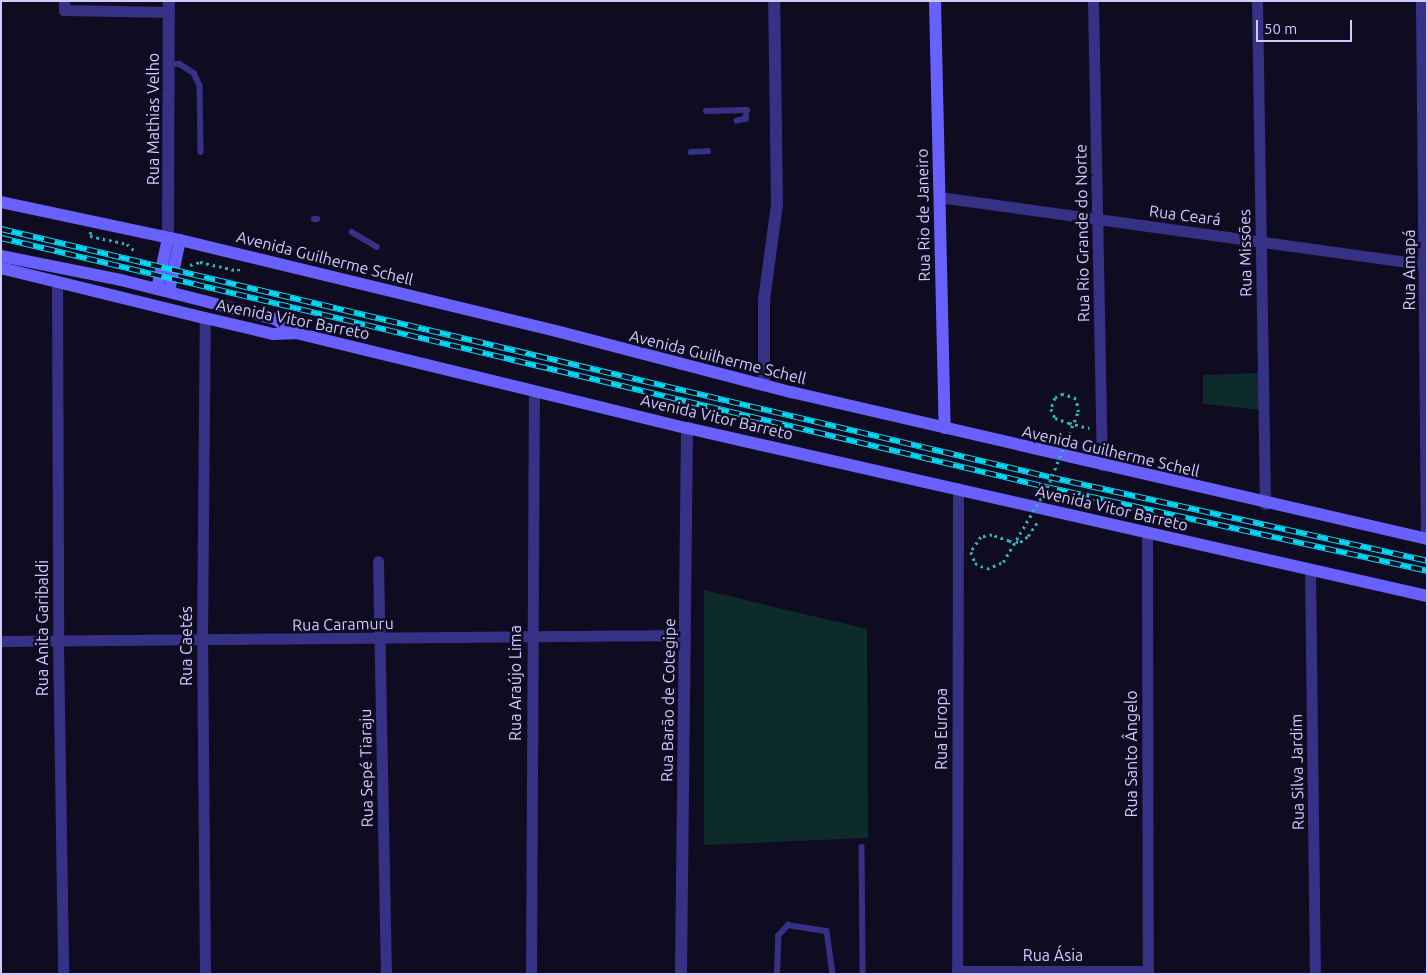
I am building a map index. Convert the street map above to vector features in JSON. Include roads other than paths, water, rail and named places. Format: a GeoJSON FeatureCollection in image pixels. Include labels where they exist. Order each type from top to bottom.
{"type":"FeatureCollection","features":[{"type":"Feature","properties":{"kind":"main road","name":"Rua Rio de Janeiro"},"geometry":{"type":"LineString","coordinates":[[935,1],[946,428]]}},
{"type":"Feature","properties":{"kind":"main road","name":"Avenida Guilherme Schell"},"geometry":{"type":"LineString","coordinates":[[1,202],[174,239],[556,331],[764,385],[1266,504],[1426,539]]}},
{"type":"Feature","properties":{"kind":"main road"},"geometry":{"type":"LineString","coordinates":[[163,290],[174,239]]}},
{"type":"Feature","properties":{"kind":"main road"},"geometry":{"type":"LineString","coordinates":[[1,256],[163,290],[275,319],[296,333]]}},
{"type":"Feature","properties":{"kind":"main road","name":"Avenida Vitor Barreto"},"geometry":{"type":"LineString","coordinates":[[1,268],[273,334],[296,333],[687,428],[958,488],[1147,534],[1427,596]]}},
{"type":"Feature","properties":{"kind":"street"},"geometry":{"type":"LineString","coordinates":[[64,1],[64,10],[169,7]]}},
{"type":"Feature","properties":{"kind":"street"},"geometry":{"type":"LineString","coordinates":[[764,385],[764,300],[777,204],[774,1]]}},
{"type":"Feature","properties":{"kind":"street","name":"Rua Rio Grande do Norte"},"geometry":{"type":"LineString","coordinates":[[1094,1],[1102,465]]}},
{"type":"Feature","properties":{"kind":"street","name":"Rua Missões"},"geometry":{"type":"LineString","coordinates":[[1257,1],[1266,504]]}},
{"type":"Feature","properties":{"kind":"street","name":"Rua Amapá"},"geometry":{"type":"LineString","coordinates":[[1421,1],[1426,265],[1426,539]]}},
{"type":"Feature","properties":{"kind":"street","name":"Rua Mathias Velho"},"geometry":{"type":"LineString","coordinates":[[169,7],[174,239]]}},
{"type":"Feature","properties":{"kind":"street","name":"Rua Ceará"},"geometry":{"type":"LineString","coordinates":[[939,197],[1426,265]]}},
{"type":"Feature","properties":{"kind":"street","name":"Rua Anita Garibaldi"},"geometry":{"type":"LineString","coordinates":[[57,282],[58,643],[63,974]]}},
{"type":"Feature","properties":{"kind":"street","name":"Rua Caetés"},"geometry":{"type":"LineString","coordinates":[[205,318],[202,641],[205,974]]}},
{"type":"Feature","properties":{"kind":"street","name":"Rua Araújo Lima"},"geometry":{"type":"LineString","coordinates":[[531,974],[534,391]]}},
{"type":"Feature","properties":{"kind":"street","name":"Rua Barão de Cotegipe"},"geometry":{"type":"LineString","coordinates":[[681,974],[687,428]]}},
{"type":"Feature","properties":{"kind":"street","name":"Rua Europa"},"geometry":{"type":"LineString","coordinates":[[957,971],[958,488]]}},
{"type":"Feature","properties":{"kind":"street","name":"Rua Santo Ângelo"},"geometry":{"type":"LineString","coordinates":[[1147,534],[1148,973]]}},
{"type":"Feature","properties":{"kind":"street","name":"Rua Sepé Tiaraju"},"geometry":{"type":"LineString","coordinates":[[378,561],[386,974]]}},
{"type":"Feature","properties":{"kind":"street","name":"Rua Silva Jardim"},"geometry":{"type":"LineString","coordinates":[[1310,570],[1315,974]]}},
{"type":"Feature","properties":{"kind":"street","name":"Rua Caramuru"},"geometry":{"type":"LineString","coordinates":[[1,641],[58,643],[685,635]]}},
{"type":"Feature","properties":{"kind":"street","name":"Rua Ásia"},"geometry":{"type":"LineString","coordinates":[[957,971],[1148,973]]}},
{"type":"Feature","properties":{"kind":"lane"},"geometry":{"type":"LineString","coordinates":[[169,64],[180,64],[194,73],[200,86],[201,152]]}},
{"type":"Feature","properties":{"kind":"lane"},"geometry":{"type":"LineString","coordinates":[[706,111],[747,110],[746,119],[737,122]]}},
{"type":"Feature","properties":{"kind":"lane"},"geometry":{"type":"LineString","coordinates":[[691,152],[708,152]]}},
{"type":"Feature","properties":{"kind":"lane"},"geometry":{"type":"LineString","coordinates":[[352,232],[377,247]]}},
{"type":"Feature","properties":{"kind":"lane"},"geometry":{"type":"LineString","coordinates":[[862,847],[863,974]]}},
{"type":"Feature","properties":{"kind":"lane"},"geometry":{"type":"LineString","coordinates":[[777,974],[778,936],[788,925],[827,931],[833,974]]}},
{"type":"Feature","properties":{"kind":"railway"},"geometry":{"type":"LineString","coordinates":[[1,229],[1049,477],[1427,561]]}},
{"type":"Feature","properties":{"kind":"railway"},"geometry":{"type":"LineString","coordinates":[[1,238],[1046,487],[1427,571]]}}]}
